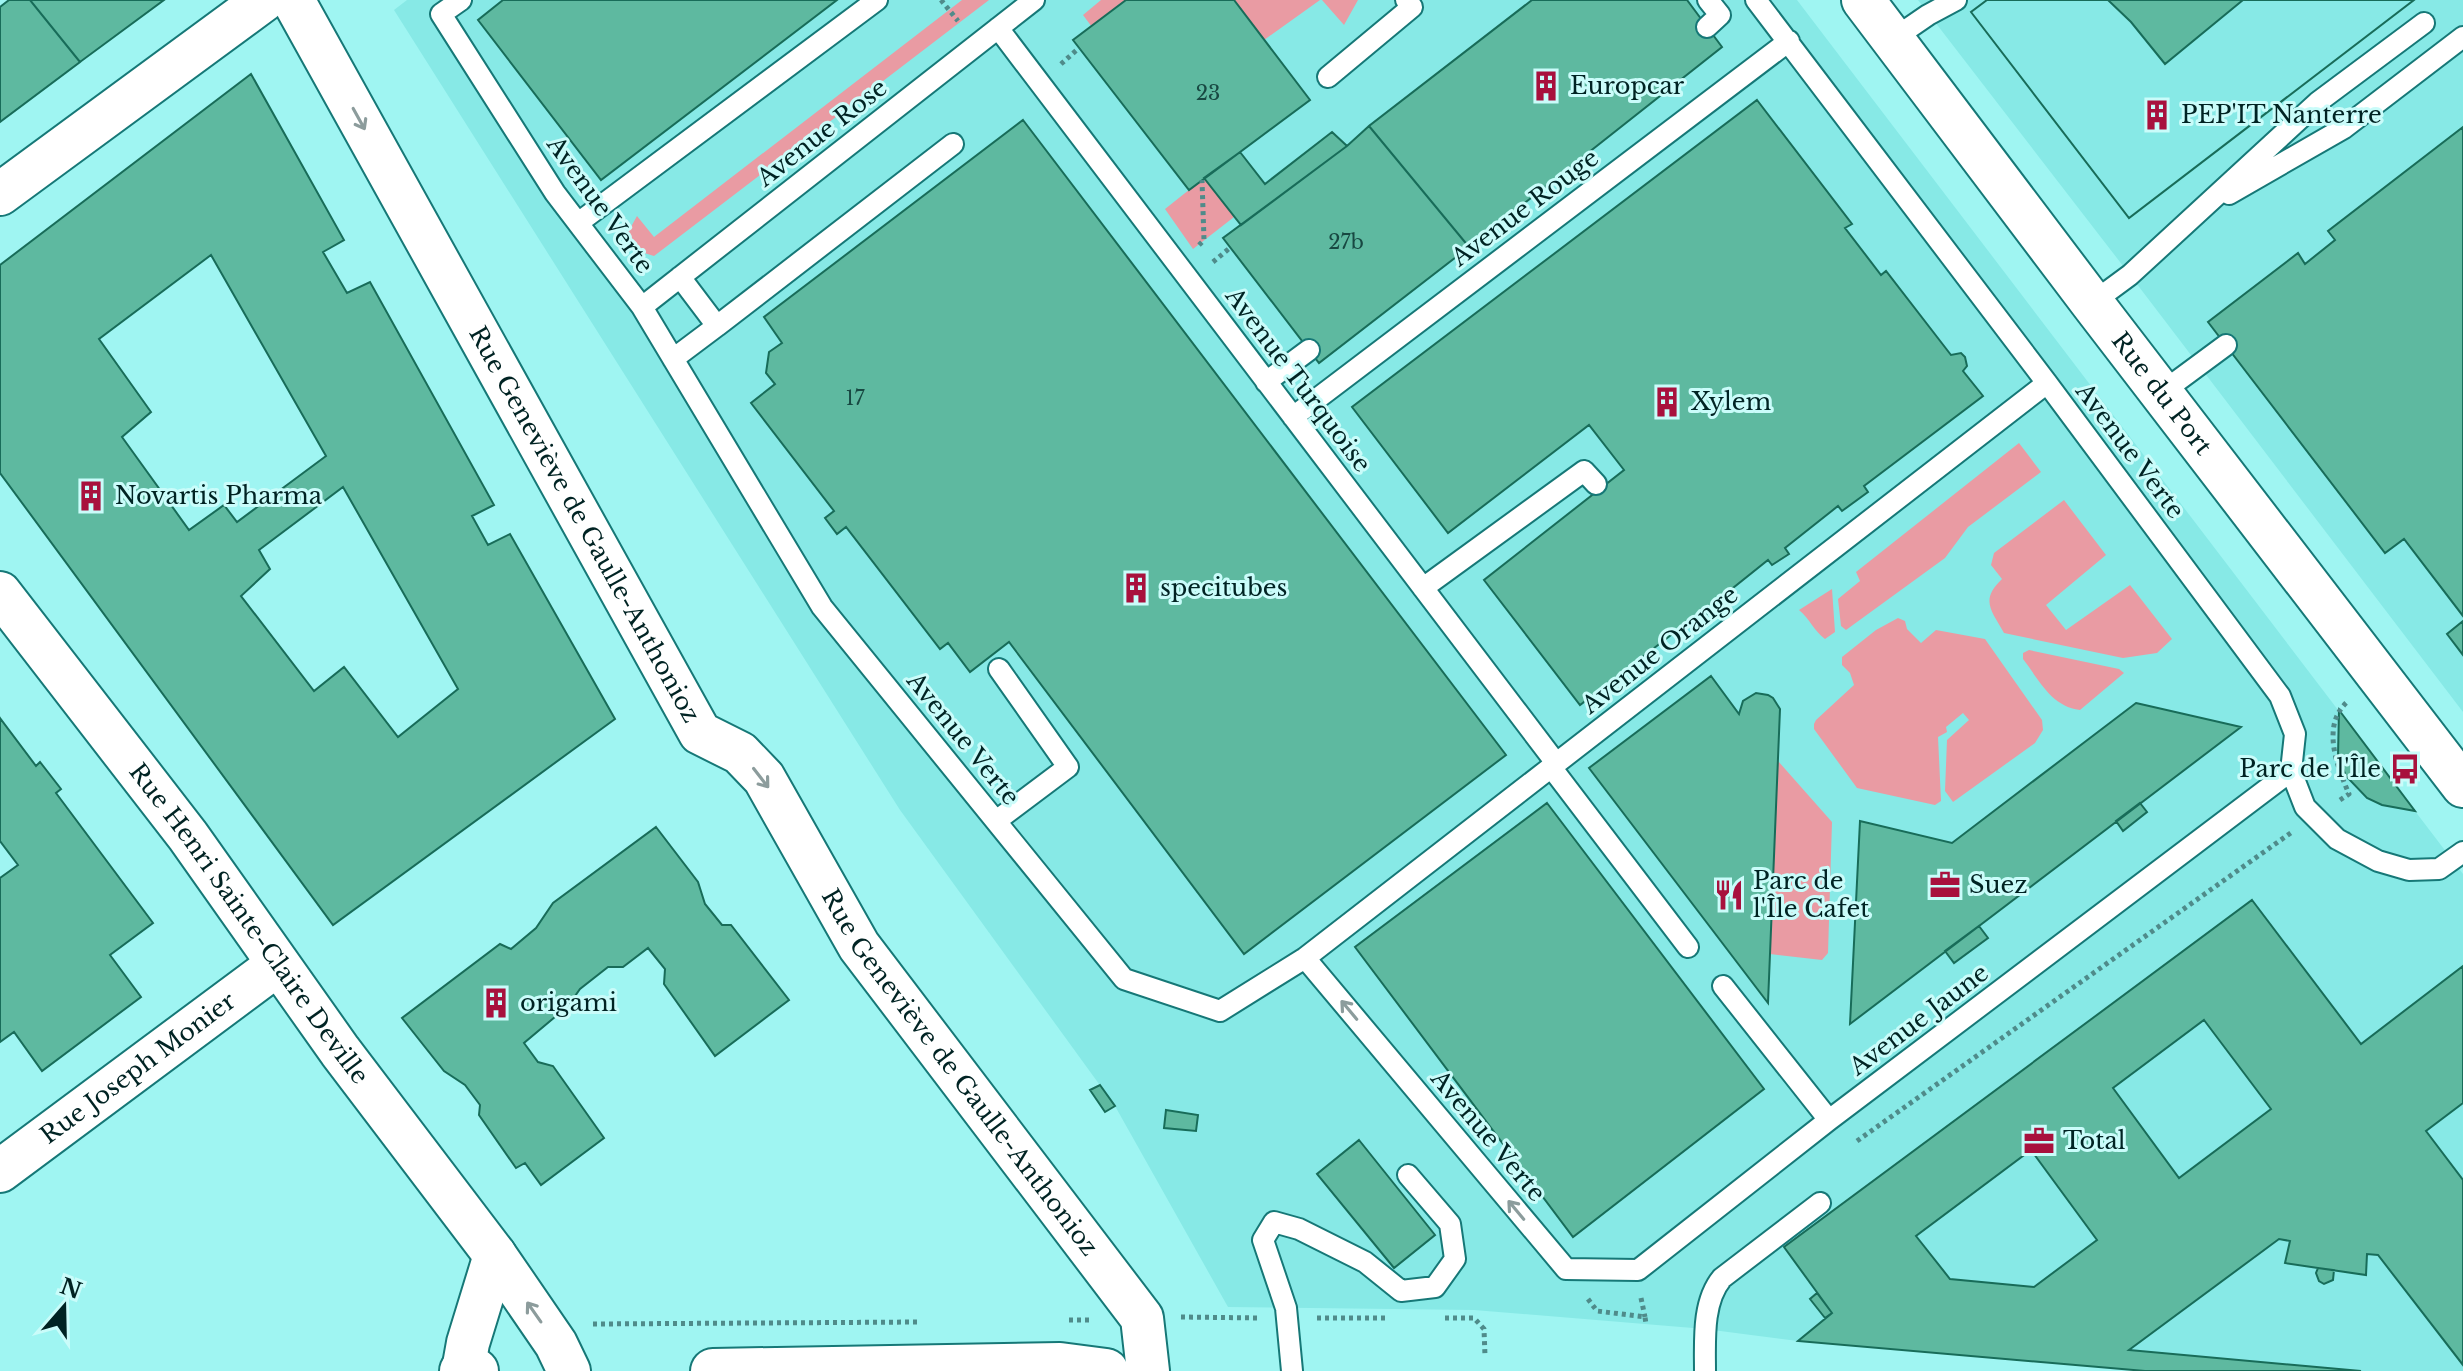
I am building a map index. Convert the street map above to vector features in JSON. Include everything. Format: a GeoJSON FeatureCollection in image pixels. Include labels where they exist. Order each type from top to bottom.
{"type":"FeatureCollection","features":[{"type":"Feature","properties":{"kind":"street"},"geometry":{"type":"LineString","coordinates":[[0,194],[264,0]]}},
{"type":"Feature","properties":{"kind":"street","name":"Rue Geneviève de Gaulle-Anthonioz"},"geometry":{"type":"LineString","coordinates":[[293,0],[700,733],[740,753],[764,778],[859,946],[1142,1318],[1148,1371]]}},
{"type":"Feature","properties":{"kind":"street","name":"Rue du Port"},"geometry":{"type":"LineString","coordinates":[[1863,0],[2463,786]]}},
{"type":"Feature","properties":{"kind":"street","name":"Rue Henri Sainte-Claire Deville"},"geometry":{"type":"LineString","coordinates":[[0,593],[188,836],[340,1051],[495,1255],[556,1344],[569,1371]]}},
{"type":"Feature","properties":{"kind":"street","name":"Rue Joseph Monier"},"geometry":{"type":"LineString","coordinates":[[0,1171],[277,965]]}},
{"type":"Feature","properties":{"kind":"street"},"geometry":{"type":"LineString","coordinates":[[476,1371],[463,1371],[468,1343],[495,1255]]}},
{"type":"Feature","properties":{"kind":"street"},"geometry":{"type":"LineString","coordinates":[[713,1371],[1060,1365],[1106,1371]]}},
{"type":"Feature","properties":{"kind":"lane","name":"Avenue Verte"},"geometry":{"type":"LineString","coordinates":[[461,0],[441,14],[555,193],[642,307],[822,607],[1124,979],[1220,1011],[1305,958],[1566,1269]]}},
{"type":"Feature","properties":{"kind":"lane"},"geometry":{"type":"LineString","coordinates":[[578,223],[877,0]]}},
{"type":"Feature","properties":{"kind":"lane","name":"Avenue Rose"},"geometry":{"type":"LineString","coordinates":[[642,307],[1034,0]]}},
{"type":"Feature","properties":{"kind":"lane"},"geometry":{"type":"LineString","coordinates":[[1328,77],[1412,7],[1406,0]]}},
{"type":"Feature","properties":{"kind":"lane"},"geometry":{"type":"LineString","coordinates":[[1707,27],[1720,15],[1708,0]]}},
{"type":"Feature","properties":{"kind":"lane","name":"Avenue Verte"},"geometry":{"type":"LineString","coordinates":[[1756,0],[2280,696],[2295,734],[2291,771],[2305,807],[2337,839],[2378,861],[2409,870],[2439,869],[2463,852]]}},
{"type":"Feature","properties":{"kind":"lane"},"geometry":{"type":"LineString","coordinates":[[1893,39],[1956,0]]}},
{"type":"Feature","properties":{"kind":"lane"},"geometry":{"type":"LineString","coordinates":[[2092,303],[2130,275],[2318,102],[2424,23]]}},
{"type":"Feature","properties":{"kind":"lane","name":"Avenue Turquoise"},"geometry":{"type":"LineString","coordinates":[[998,28],[1423,588],[1688,947]]}},
{"type":"Feature","properties":{"kind":"lane"},"geometry":{"type":"LineString","coordinates":[[2195,214],[2344,128],[2463,37]]}},
{"type":"Feature","properties":{"kind":"lane","name":"Avenue Rouge"},"geometry":{"type":"LineString","coordinates":[[1293,417],[1789,41]]}},
{"type":"Feature","properties":{"kind":"lane"},"geometry":{"type":"LineString","coordinates":[[673,359],[953,144]]}},
{"type":"Feature","properties":{"kind":"lane"},"geometry":{"type":"LineString","coordinates":[[680,277],[717,326]]}},
{"type":"Feature","properties":{"kind":"lane"},"geometry":{"type":"LineString","coordinates":[[2161,393],[2226,345]]}},
{"type":"Feature","properties":{"kind":"lane"},"geometry":{"type":"LineString","coordinates":[[1266,382],[1309,350]]}},
{"type":"Feature","properties":{"kind":"lane","name":"Avenue Orange"},"geometry":{"type":"LineString","coordinates":[[1305,958],[2047,383]]}},
{"type":"Feature","properties":{"kind":"lane"},"geometry":{"type":"LineString","coordinates":[[1423,588],[1584,471],[1596,484]]}},
{"type":"Feature","properties":{"kind":"lane"},"geometry":{"type":"LineString","coordinates":[[996,821],[1068,767],[999,669]]}},
{"type":"Feature","properties":{"kind":"lane","name":"Avenue Jaune"},"geometry":{"type":"LineString","coordinates":[[1566,1269],[1638,1270],[1829,1120],[2291,771]]}},
{"type":"Feature","properties":{"kind":"lane"},"geometry":{"type":"LineString","coordinates":[[1723,986],[1829,1120]]}},
{"type":"Feature","properties":{"kind":"lane"},"geometry":{"type":"LineString","coordinates":[[1292,1371],[1286,1308],[1263,1240],[1274,1222],[1299,1229],[1365,1262],[1401,1291],[1435,1287],[1455,1259],[1450,1224],[1408,1175]]}},
{"type":"Feature","properties":{"kind":"lane"},"geometry":{"type":"LineString","coordinates":[[1705,1371],[1705,1329],[1716,1286],[1722,1278],[1820,1203]]}},
{"type":"Feature","properties":{"kind":"path"},"geometry":{"type":"LineString","coordinates":[[941,0],[959,23]]}},
{"type":"Feature","properties":{"kind":"path"},"geometry":{"type":"LineString","coordinates":[[1202,180],[1204,240]]}},
{"type":"Feature","properties":{"kind":"path"},"geometry":{"type":"LineString","coordinates":[[1206,268],[1231,247]]}},
{"type":"Feature","properties":{"kind":"path"},"geometry":{"type":"LineString","coordinates":[[1853,1144],[2349,794],[2339,771],[2332,731],[2339,710]]}},
{"type":"Feature","properties":{"kind":"path"},"geometry":{"type":"LineString","coordinates":[[1598,1293],[1584,1292],[1597,1311],[1646,1320],[1640,1295]]}},
{"type":"Feature","properties":{"kind":"path"},"geometry":{"type":"LineString","coordinates":[[1170,1316],[1396,1318]]}},
{"type":"Feature","properties":{"kind":"path"},"geometry":{"type":"LineString","coordinates":[[1443,1318],[1474,1318],[1484,1329],[1485,1356]]}},
{"type":"Feature","properties":{"kind":"path"},"geometry":{"type":"LineString","coordinates":[[1055,1321],[1101,1320]]}},
{"type":"Feature","properties":{"kind":"path"},"geometry":{"type":"LineString","coordinates":[[584,1324],[930,1322]]}},
{"type":"Feature","properties":{"kind":"shaded area","name":"Parc de l'Île"},"geometry":{"type":"Polygon","coordinates":[[[407,0],[1797,0],[2463,874],[2463,1371],[2145,1371],[1474,1310],[1228,1307],[1115,1106],[900,810],[394,10],[407,0]]]}},
{"type":"Feature","properties":{"kind":"shaded area"},"geometry":{"type":"Polygon","coordinates":[[[962,0],[989,0],[654,256],[638,251],[627,234],[637,216],[654,237],[962,0]]]}},
{"type":"Feature","properties":{"kind":"shaded area"},"geometry":{"type":"Polygon","coordinates":[[[1101,0],[1126,0],[1092,27],[1083,15],[1101,0]]]}},
{"type":"Feature","properties":{"kind":"shaded area"},"geometry":{"type":"Polygon","coordinates":[[[1234,0],[1320,0],[1264,40],[1234,0]]]}},
{"type":"Feature","properties":{"kind":"shaded area"},"geometry":{"type":"Polygon","coordinates":[[[1322,0],[1358,0],[1344,25],[1322,0]]]}},
{"type":"Feature","properties":{"kind":"shaded area"},"geometry":{"type":"Polygon","coordinates":[[[1918,0],[2463,0],[2463,712],[2130,275],[1918,0]]]}},
{"type":"Feature","properties":{"kind":"shaded area"},"geometry":{"type":"Polygon","coordinates":[[[1204,178],[1234,217],[1193,249],[1165,209],[1204,178]]]}},
{"type":"Feature","properties":{"kind":"shaded area"},"geometry":{"type":"Polygon","coordinates":[[[2019,443],[2041,472],[1968,527],[1945,558],[1846,630],[1841,626],[1838,599],[1860,581],[1856,572],[2019,443]]]}},
{"type":"Feature","properties":{"kind":"shaded area"},"geometry":{"type":"Polygon","coordinates":[[[2064,500],[2106,555],[2046,605],[2066,630],[2130,585],[2172,639],[2157,653],[2123,658],[2004,633],[1990,605],[1991,593],[2002,579],[1991,565],[1994,553],[2064,500]]]}},
{"type":"Feature","properties":{"kind":"shaded area"},"geometry":{"type":"Polygon","coordinates":[[[1832,589],[1835,632],[1825,639],[1799,610],[1832,589]]]}},
{"type":"Feature","properties":{"kind":"shaded area"},"geometry":{"type":"Polygon","coordinates":[[[1898,618],[1905,621],[1907,629],[1921,643],[1936,630],[1985,639],[2042,720],[2043,730],[2035,743],[1953,802],[1945,791],[1947,740],[1969,720],[1963,713],[1946,727],[1947,732],[1938,737],[1941,801],[1935,805],[1857,788],[1814,729],[1816,720],[1854,685],[1850,673],[1842,665],[1842,657],[1876,630],[1898,618]]]}},
{"type":"Feature","properties":{"kind":"shaded area"},"geometry":{"type":"Polygon","coordinates":[[[2029,650],[2119,669],[2124,673],[2080,710],[2070,708],[2047,691],[2023,659],[2023,653],[2029,650]]]}},
{"type":"Feature","properties":{"kind":"shaded area"},"geometry":{"type":"Polygon","coordinates":[[[1778,761],[1832,822],[1828,953],[1822,960],[1770,954],[1778,761]]]}},
{"type":"Feature","properties":{"kind":"building"},"geometry":{"type":"Polygon","coordinates":[[[9,0],[30,0],[80,62],[0,122],[0,7],[9,0]]]}},
{"type":"Feature","properties":{"kind":"building"},"geometry":{"type":"Polygon","coordinates":[[[30,0],[164,0],[80,62],[30,0]]]}},
{"type":"Feature","properties":{"kind":"building"},"geometry":{"type":"Polygon","coordinates":[[[503,0],[837,0],[601,180],[478,20],[503,0]]]}},
{"type":"Feature","properties":{"kind":"building"},"geometry":{"type":"Polygon","coordinates":[[[1126,0],[1234,0],[1310,100],[1189,190],[1073,40],[1126,0]]]}},
{"type":"Feature","properties":{"kind":"building","name":"Europcar"},"geometry":{"type":"Polygon","coordinates":[[[1532,0],[1687,0],[1722,47],[1469,247],[1369,126],[1532,0]]]}},
{"type":"Feature","properties":{"kind":"building","name":"PEP'IT Nanterre"},"geometry":{"type":"Polygon","coordinates":[[[1987,0],[2108,0],[2131,22],[2165,64],[2243,0],[2414,0],[2129,218],[1971,12],[1987,0]]]}},
{"type":"Feature","properties":{"kind":"building","name":"PEP'IT Nanterre"},"geometry":{"type":"Polygon","coordinates":[[[1987,0],[2414,0],[2129,218],[1971,12],[1987,0]]]}},
{"type":"Feature","properties":{"kind":"building","name":"Novartis Pharma"},"geometry":{"type":"Polygon","coordinates":[[[251,74],[344,240],[323,252],[347,293],[370,282],[494,505],[472,516],[488,545],[510,534],[615,719],[333,925],[0,473],[0,265],[251,74]],[[211,255],[99,339],[151,412],[122,437],[189,530],[224,505],[237,522],[326,456],[211,255]],[[343,487],[259,550],[270,569],[241,596],[314,691],[344,667],[398,737],[458,689],[343,487]]]}},
{"type":"Feature","properties":{"kind":"building","name":"Xylem"},"geometry":{"type":"Polygon","coordinates":[[[1757,100],[1852,224],[1845,228],[1881,275],[1886,271],[1951,355],[1961,353],[1965,357],[1967,366],[1963,371],[1983,396],[1864,486],[1868,492],[1842,511],[1838,506],[1785,548],[1789,554],[1772,565],[1768,560],[1723,596],[1726,600],[1701,619],[1697,615],[1580,705],[1484,580],[1624,470],[1589,425],[1448,533],[1352,407],[1757,100]]]}},
{"type":"Feature","properties":{"kind":"building","name":"specitubes"},"geometry":{"type":"Polygon","coordinates":[[[1023,120],[1506,755],[1244,954],[1009,642],[970,672],[948,643],[940,649],[846,527],[837,534],[825,518],[834,511],[751,403],[775,384],[766,373],[769,352],[782,343],[764,317],[1023,120]]]}},
{"type":"Feature","properties":{"kind":"building"},"geometry":{"type":"Polygon","coordinates":[[[1369,126],[1469,247],[1319,363],[1223,238],[1347,146],[1369,126]]]}},
{"type":"Feature","properties":{"kind":"building"},"geometry":{"type":"Polygon","coordinates":[[[2463,127],[2463,616],[2404,539],[2385,553],[2208,322],[2298,253],[2305,264],[2335,240],[2328,231],[2463,127]]]}},
{"type":"Feature","properties":{"kind":"building"},"geometry":{"type":"Polygon","coordinates":[[[1332,132],[1347,146],[1241,225],[1204,178],[1240,152],[1265,184],[1332,132]]]}},
{"type":"Feature","properties":{"kind":"building"},"geometry":{"type":"Polygon","coordinates":[[[2463,621],[2463,655],[2447,634],[2463,621]]]}},
{"type":"Feature","properties":{"kind":"building","name":"Parc de l'Île Cafet"},"geometry":{"type":"Polygon","coordinates":[[[1711,676],[1739,714],[1743,701],[1756,693],[1773,698],[1780,709],[1768,1003],[1589,768],[1711,676]]]}},
{"type":"Feature","properties":{"kind":"building","name":"Suez"},"geometry":{"type":"Polygon","coordinates":[[[2136,703],[2241,727],[1850,1024],[1860,821],[1952,843],[2136,703]]]}},
{"type":"Feature","properties":{"kind":"building"},"geometry":{"type":"Polygon","coordinates":[[[2339,710],[2415,811],[2382,805],[2367,798],[2346,776],[2338,756],[2339,710]]]}},
{"type":"Feature","properties":{"kind":"building"},"geometry":{"type":"Polygon","coordinates":[[[0,718],[36,766],[40,762],[61,789],[56,793],[153,923],[110,955],[141,997],[42,1071],[14,1032],[0,1042],[0,878],[18,865],[0,841],[0,718]]]}},
{"type":"Feature","properties":{"kind":"building"},"geometry":{"type":"Polygon","coordinates":[[[1547,803],[1764,1089],[1573,1237],[1355,947],[1547,803]]]}},
{"type":"Feature","properties":{"kind":"building"},"geometry":{"type":"Polygon","coordinates":[[[2140,803],[2147,812],[2123,831],[2116,821],[2140,803]]]}},
{"type":"Feature","properties":{"kind":"building","name":"origami"},"geometry":{"type":"Polygon","coordinates":[[[656,827],[698,882],[705,904],[722,925],[731,925],[789,1000],[715,1056],[664,984],[665,969],[648,948],[623,967],[608,967],[580,989],[568,1006],[524,1043],[538,1062],[553,1066],[604,1138],[541,1185],[525,1163],[516,1168],[479,1115],[480,1105],[465,1085],[444,1071],[402,1018],[500,944],[511,949],[536,928],[553,903],[656,827]]]}},
{"type":"Feature","properties":{"kind":"building","name":"Total"},"geometry":{"type":"Polygon","coordinates":[[[2252,900],[2361,1044],[2463,966],[2463,1103],[2426,1131],[2463,1180],[2463,1365],[2378,1255],[2367,1254],[2366,1275],[2285,1263],[2290,1241],[2279,1239],[2129,1350],[2361,1371],[2145,1371],[1798,1341],[1832,1313],[1784,1247],[2252,900]],[[2204,1020],[2113,1088],[2179,1178],[2271,1109],[2204,1020]],[[2031,1150],[1916,1236],[1950,1279],[2034,1287],[2097,1240],[2031,1150]]]}},
{"type":"Feature","properties":{"kind":"building"},"geometry":{"type":"Polygon","coordinates":[[[1979,926],[1988,938],[1954,963],[1945,951],[1979,926]]]}},
{"type":"Feature","properties":{"kind":"building"},"geometry":{"type":"Polygon","coordinates":[[[1100,1085],[1115,1106],[1105,1112],[1090,1090],[1100,1085]]]}},
{"type":"Feature","properties":{"kind":"building"},"geometry":{"type":"Polygon","coordinates":[[[1166,1110],[1198,1115],[1196,1131],[1164,1128],[1166,1110]]]}},
{"type":"Feature","properties":{"kind":"building"},"geometry":{"type":"Polygon","coordinates":[[[1359,1140],[1435,1235],[1394,1268],[1317,1174],[1359,1140]]]}},
{"type":"Feature","properties":{"kind":"building"},"geometry":{"type":"Polygon","coordinates":[[[2318,1268],[2334,1270],[2333,1280],[2324,1284],[2319,1281],[2318,1268]]]}},
{"type":"Feature","properties":{"kind":"building"},"geometry":{"type":"Polygon","coordinates":[[[1817,1293],[1832,1313],[1825,1318],[1810,1299],[1817,1293]]]}},
{"type":"Feature","properties":{"kind":"place","name":"Europcar"},"geometry":{"type":"Point","coordinates":[1546,86]}},
{"type":"Feature","properties":{"kind":"place","name":"PEP'IT Nanterre"},"geometry":{"type":"Point","coordinates":[2157,115]}},
{"type":"Feature","properties":{"kind":"place","name":"Xylem"},"geometry":{"type":"Point","coordinates":[1667,402]}},
{"type":"Feature","properties":{"kind":"place","name":"Novartis Pharma"},"geometry":{"type":"Point","coordinates":[91,496]}},
{"type":"Feature","properties":{"kind":"place","name":"specitubes"},"geometry":{"type":"Point","coordinates":[1136,588]}},
{"type":"Feature","properties":{"kind":"place","name":"Parc de l'Île"},"geometry":{"type":"Point","coordinates":[2405,769]}},
{"type":"Feature","properties":{"kind":"place","name":"Suez"},"geometry":{"type":"Point","coordinates":[1945,885]}},
{"type":"Feature","properties":{"kind":"place","name":"Parc de l'Île Cafet"},"geometry":{"type":"Point","coordinates":[1729,895]}},
{"type":"Feature","properties":{"kind":"place","name":"origami"},"geometry":{"type":"Point","coordinates":[496,1003]}},
{"type":"Feature","properties":{"kind":"place","name":"Total"},"geometry":{"type":"Point","coordinates":[2039,1141]}}]}
